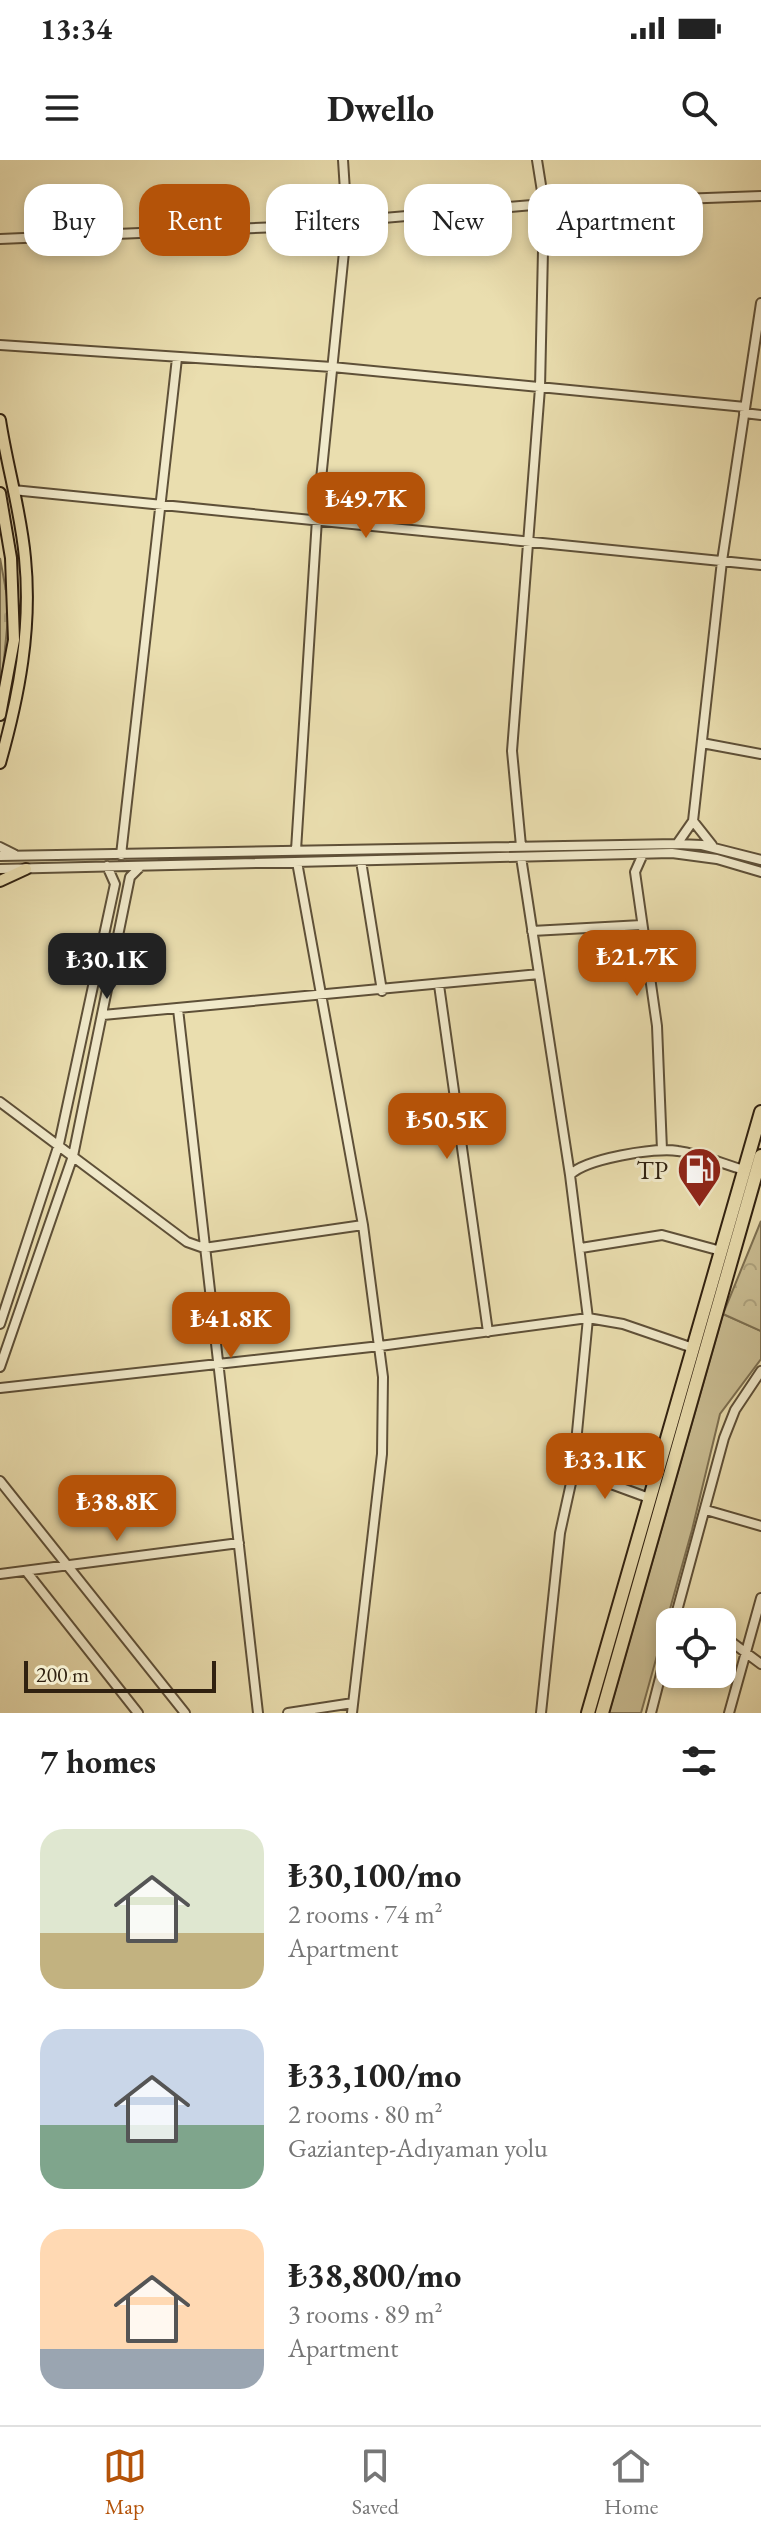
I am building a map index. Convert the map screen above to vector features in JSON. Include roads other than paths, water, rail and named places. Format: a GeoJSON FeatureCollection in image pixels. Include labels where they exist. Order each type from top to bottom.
{"type":"FeatureCollection","features":[{"type":"Feature","properties":{"kind":"highway"},"geometry":{"type":"LineString","coordinates":[[588,1713],[761,1112]]}},
{"type":"Feature","properties":{"kind":"highway"},"geometry":{"type":"LineString","coordinates":[[602,1713],[761,1156]]}},
{"type":"Feature","properties":{"kind":"main road"},"geometry":{"type":"LineString","coordinates":[[0,420],[25,558],[27,611],[20,694],[0,763]]}},
{"type":"Feature","properties":{"kind":"main road"},"geometry":{"type":"LineString","coordinates":[[0,493],[11,558],[14,640],[0,715]]}},
{"type":"Feature","properties":{"kind":"main road"},"geometry":{"type":"LineString","coordinates":[[0,881],[26,869]]}},
{"type":"Feature","properties":{"kind":"street"},"geometry":{"type":"LineString","coordinates":[[343,160],[345,184]]}},
{"type":"Feature","properties":{"kind":"street"},"geometry":{"type":"LineString","coordinates":[[537,160],[541,184]]}},
{"type":"Feature","properties":{"kind":"street"},"geometry":{"type":"LineString","coordinates":[[703,198],[761,196]]}},
{"type":"Feature","properties":{"kind":"street"},"geometry":{"type":"LineString","coordinates":[[388,218],[528,205]]}},
{"type":"Feature","properties":{"kind":"street"},"geometry":{"type":"LineString","coordinates":[[0,239],[266,226]]}},
{"type":"Feature","properties":{"kind":"street"},"geometry":{"type":"LineString","coordinates":[[296,850],[317,519],[343,256]]}},
{"type":"Feature","properties":{"kind":"street"},"geometry":{"type":"LineString","coordinates":[[521,846],[512,751],[540,388],[543,256]]}},
{"type":"Feature","properties":{"kind":"street"},"geometry":{"type":"LineString","coordinates":[[677,844],[693,821],[722,561],[761,303]]}},
{"type":"Feature","properties":{"kind":"street"},"geometry":{"type":"LineString","coordinates":[[0,345],[332,367],[745,410],[761,415]]}},
{"type":"Feature","properties":{"kind":"street"},"geometry":{"type":"LineString","coordinates":[[121,855],[177,358]]}},
{"type":"Feature","properties":{"kind":"street"},"geometry":{"type":"LineString","coordinates":[[13,490],[761,565]]}},
{"type":"Feature","properties":{"kind":"street"},"geometry":{"type":"LineString","coordinates":[[702,743],[761,754]]}},
{"type":"Feature","properties":{"kind":"street"},"geometry":{"type":"LineString","coordinates":[[693,821],[715,848]]}},
{"type":"Feature","properties":{"kind":"street"},"geometry":{"type":"LineString","coordinates":[[0,856],[677,844],[715,848],[761,860]]}},
{"type":"Feature","properties":{"kind":"street"},"geometry":{"type":"LineString","coordinates":[[0,847],[18,856]]}},
{"type":"Feature","properties":{"kind":"street"},"geometry":{"type":"LineString","coordinates":[[643,854],[635,872],[657,1026],[662,1150]]}},
{"type":"Feature","properties":{"kind":"street"},"geometry":{"type":"LineString","coordinates":[[0,869],[643,854],[695,855],[761,872]]}},
{"type":"Feature","properties":{"kind":"street"},"geometry":{"type":"LineString","coordinates":[[521,857],[581,1248],[588,1318],[573,1470],[560,1533],[541,1713]]}},
{"type":"Feature","properties":{"kind":"street"},"geometry":{"type":"LineString","coordinates":[[361,861],[382,991]]}},
{"type":"Feature","properties":{"kind":"street"},"geometry":{"type":"LineString","coordinates":[[297,862],[363,1225],[380,1346],[382,1454],[352,1713]]}},
{"type":"Feature","properties":{"kind":"street"},"geometry":{"type":"LineString","coordinates":[[0,1324],[59,1144],[115,884],[107,866]]}},
{"type":"Feature","properties":{"kind":"street"},"geometry":{"type":"LineString","coordinates":[[0,1367],[73,1156],[130,877],[140,866]]}},
{"type":"Feature","properties":{"kind":"street"},"geometry":{"type":"LineString","coordinates":[[532,931],[642,925]]}},
{"type":"Feature","properties":{"kind":"street"},"geometry":{"type":"LineString","coordinates":[[103,1015],[322,997],[539,974]]}},
{"type":"Feature","properties":{"kind":"street"},"geometry":{"type":"LineString","coordinates":[[439,985],[488,1332]]}},
{"type":"Feature","properties":{"kind":"street"},"geometry":{"type":"LineString","coordinates":[[178,1009],[258,1713]]}},
{"type":"Feature","properties":{"kind":"street"},"geometry":{"type":"LineString","coordinates":[[0,1102],[187,1242],[204,1248],[363,1225]]}},
{"type":"Feature","properties":{"kind":"street"},"geometry":{"type":"LineString","coordinates":[[570,1175],[590,1162],[662,1150],[679,1151],[744,1170]]}},
{"type":"Feature","properties":{"kind":"street"},"geometry":{"type":"LineString","coordinates":[[581,1248],[662,1235],[721,1251]]}},
{"type":"Feature","properties":{"kind":"street"},"geometry":{"type":"LineString","coordinates":[[0,1388],[380,1346],[588,1318],[623,1324],[693,1348]]}},
{"type":"Feature","properties":{"kind":"street"},"geometry":{"type":"LineString","coordinates":[[679,1608],[735,1410],[761,1371]]}},
{"type":"Feature","properties":{"kind":"street"},"geometry":{"type":"LineString","coordinates":[[573,1470],[649,1498]]}},
{"type":"Feature","properties":{"kind":"street"},"geometry":{"type":"LineString","coordinates":[[0,1481],[185,1713]]}},
{"type":"Feature","properties":{"kind":"street"},"geometry":{"type":"LineString","coordinates":[[706,1510],[761,1526]]}},
{"type":"Feature","properties":{"kind":"street"},"geometry":{"type":"LineString","coordinates":[[0,1574],[66,1563],[239,1543]]}},
{"type":"Feature","properties":{"kind":"street"},"geometry":{"type":"LineString","coordinates":[[26,1571],[138,1713]]}},
{"type":"Feature","properties":{"kind":"street"},"geometry":{"type":"LineString","coordinates":[[729,1713],[761,1598]]}},
{"type":"Feature","properties":{"kind":"street"},"geometry":{"type":"LineString","coordinates":[[736,1646],[761,1664]]}},
{"type":"Feature","properties":{"kind":"street"},"geometry":{"type":"LineString","coordinates":[[651,1713],[657,1688]]}},
{"type":"Feature","properties":{"kind":"street"},"geometry":{"type":"LineString","coordinates":[[288,1713],[353,1703]]}},
{"type":"Feature","properties":{"kind":"place","name":"TP"},"geometry":{"type":"Point","coordinates":[699,1209]}}]}
